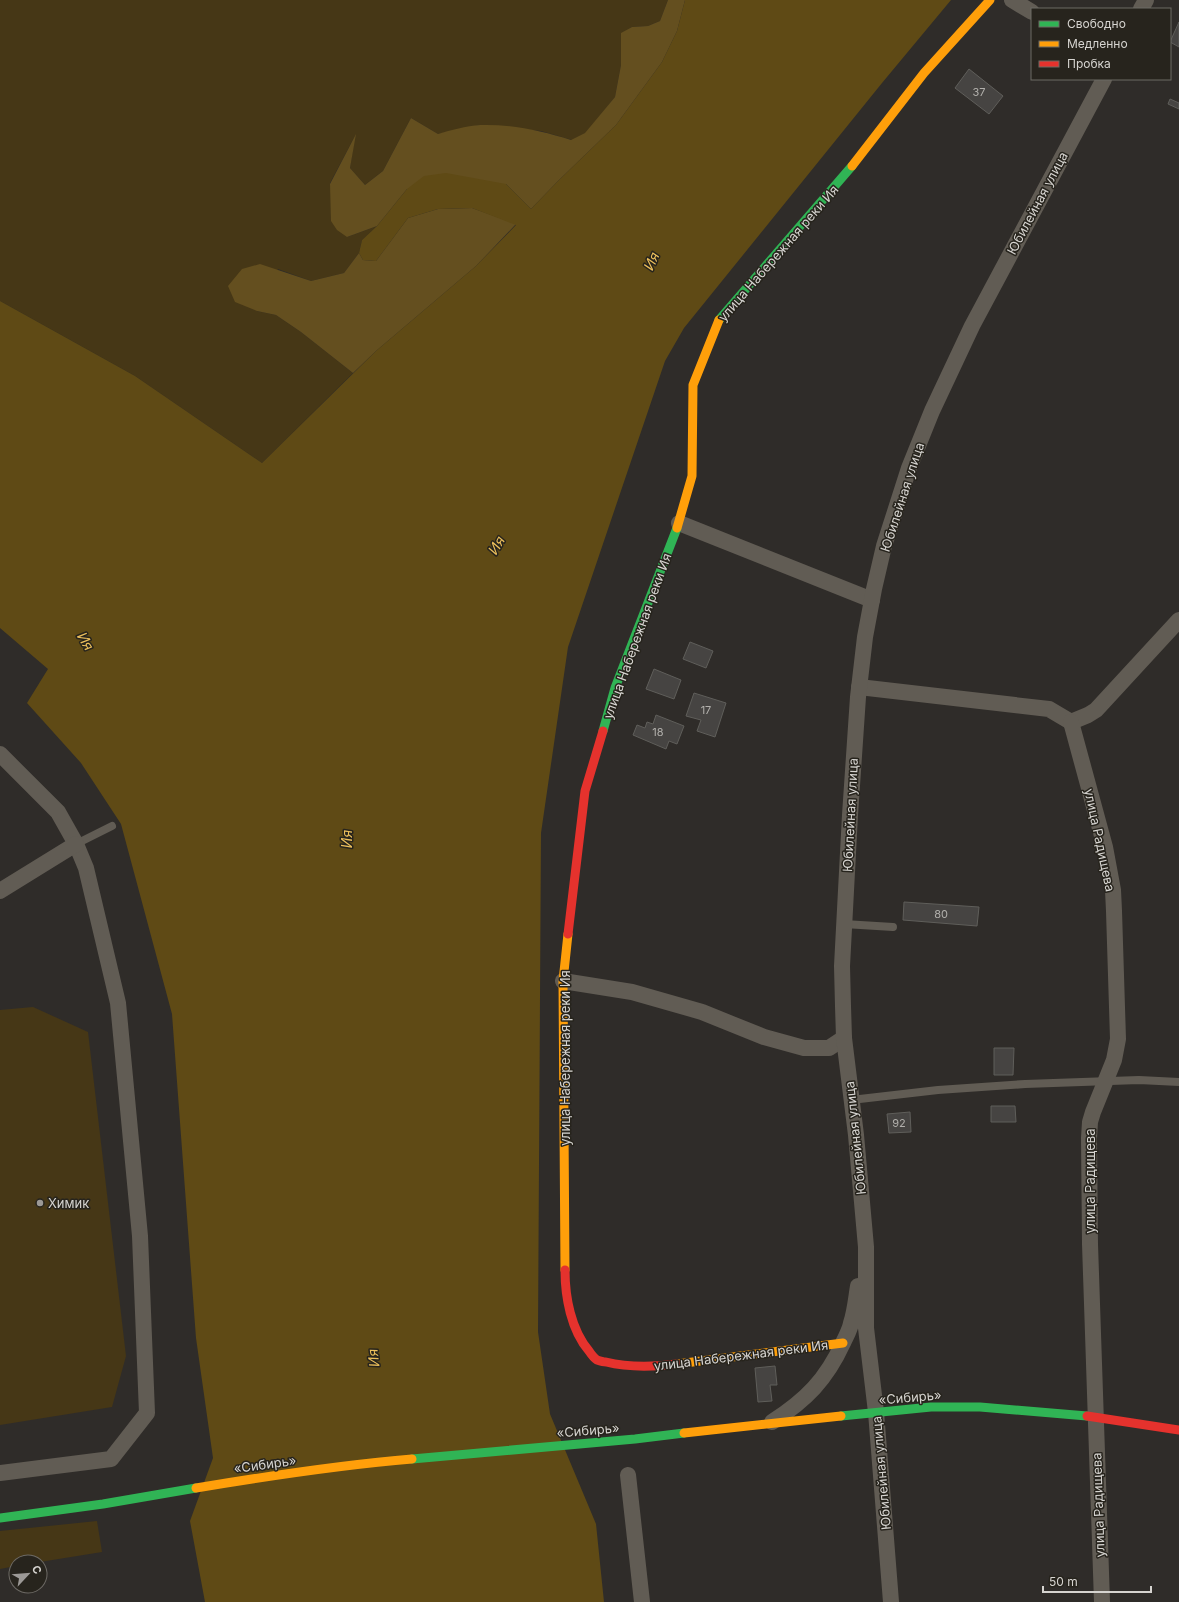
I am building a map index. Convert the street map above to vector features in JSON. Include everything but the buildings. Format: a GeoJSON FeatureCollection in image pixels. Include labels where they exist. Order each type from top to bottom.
{"type":"FeatureCollection","features":[{"type":"Feature","properties":{"kind":"main road","name":"улица Набережная реки Ия"},"geometry":{"type":"LineString","coordinates":[[843,1343],[654,1367],[618,1365],[597,1360],[583,1344],[577,1334],[572,1319],[565,1283],[563,981],[585,791],[615,688],[679,523],[692,476],[693,384],[720,317],[798,230],[852,166],[924,73],[990,0]]}},
{"type":"Feature","properties":{"kind":"main road","name":"«Сибирь»"},"geometry":{"type":"LineString","coordinates":[[0,1518],[103,1504],[248,1479],[367,1463],[635,1439],[770,1422],[931,1407],[961,1406],[1017,1409],[1096,1417],[1179,1430]]}},
{"type":"Feature","properties":{"kind":"street"},"geometry":{"type":"LineString","coordinates":[[1012,0],[1031,11]]}},
{"type":"Feature","properties":{"kind":"street","name":"Юбилейная улица"},"geometry":{"type":"LineString","coordinates":[[891,1602],[876,1412],[866,1328],[866,1248],[852,1100],[844,1038],[842,966],[854,745],[865,637],[884,546],[909,468],[932,411],[950,370],[992,288],[1103,80]]}},
{"type":"Feature","properties":{"kind":"street"},"geometry":{"type":"LineString","coordinates":[[679,523],[872,600]]}},
{"type":"Feature","properties":{"kind":"street"},"geometry":{"type":"LineString","coordinates":[[859,687],[1049,709],[1071,722],[1096,710],[1179,620]]}},
{"type":"Feature","properties":{"kind":"street","name":"улица Радищева"},"geometry":{"type":"LineString","coordinates":[[1071,722],[1105,847],[1112,890],[1118,1039],[1114,1060],[1090,1122],[1089,1138],[1090,1244],[1102,1602]]}},
{"type":"Feature","properties":{"kind":"street"},"geometry":{"type":"LineString","coordinates":[[0,754],[58,812],[76,844],[86,868],[118,1003],[140,1236],[147,1413],[111,1458],[0,1473]]}},
{"type":"Feature","properties":{"kind":"street"},"geometry":{"type":"LineString","coordinates":[[0,891],[76,844]]}},
{"type":"Feature","properties":{"kind":"street"},"geometry":{"type":"LineString","coordinates":[[563,981],[632,992],[702,1012],[764,1037],[804,1048],[829,1048],[844,1038]]}},
{"type":"Feature","properties":{"kind":"street"},"geometry":{"type":"LineString","coordinates":[[770,1422],[787,1412],[817,1385],[835,1359],[851,1324],[866,1248]]}},
{"type":"Feature","properties":{"kind":"street"},"geometry":{"type":"LineString","coordinates":[[628,1475],[642,1602]]}},
{"type":"Feature","properties":{"kind":"lane"},"geometry":{"type":"LineString","coordinates":[[76,844],[112,826]]}},
{"type":"Feature","properties":{"kind":"lane"},"geometry":{"type":"LineString","coordinates":[[844,924],[893,927]]}},
{"type":"Feature","properties":{"kind":"lane"},"geometry":{"type":"LineString","coordinates":[[852,1100],[938,1090],[1105,1081],[1144,1080],[1179,1082]]}},
{"type":"Feature","properties":{"kind":"shaded area"},"geometry":{"type":"Polygon","coordinates":[[[0,0],[668,0],[660,21],[648,26],[632,27],[622,33],[621,65],[615,97],[586,133],[572,140],[541,131],[479,125],[438,134],[411,118],[383,171],[365,185],[350,168],[355,136],[330,183],[347,237],[377,226],[362,240],[359,253],[344,273],[311,281],[278,269],[257,311],[276,315],[301,332],[353,373],[262,463],[135,376],[0,301],[0,0]]]}},
{"type":"Feature","properties":{"kind":"shaded area"},"geometry":{"type":"Polygon","coordinates":[[[668,0],[685,0],[677,31],[662,62],[616,125],[531,209],[506,184],[407,189],[377,226],[347,237],[337,230],[331,221],[330,184],[356,134],[350,168],[365,185],[383,171],[411,118],[438,134],[469,126],[492,125],[527,129],[571,140],[585,133],[615,97],[621,65],[621,33],[632,27],[648,26],[660,21],[668,0]]]}},
{"type":"Feature","properties":{"kind":"shaded area"},"geometry":{"type":"Polygon","coordinates":[[[472,208],[516,224],[476,266],[376,351],[353,373],[301,332],[276,315],[257,311],[235,302],[228,286],[242,269],[260,264],[311,281],[344,273],[359,253],[363,260],[376,261],[408,218],[438,209],[472,208]]]}},
{"type":"Feature","properties":{"kind":"shaded area","name":"Химик"},"geometry":{"type":"Polygon","coordinates":[[[33,1007],[88,1032],[126,1356],[112,1407],[0,1425],[0,1010],[33,1007]]]}},
{"type":"Feature","properties":{"kind":"shaded area"},"geometry":{"type":"Polygon","coordinates":[[[97,1521],[102,1552],[48,1561],[48,1554],[8,1554],[8,1568],[0,1569],[0,1531],[97,1521]]]}},
{"type":"Feature","properties":{"kind":"water","name":"Ия"},"geometry":{"type":"Polygon","coordinates":[[[685,0],[951,0],[684,328],[665,361],[568,647],[541,833],[538,1332],[550,1414],[596,1524],[604,1602],[205,1602],[190,1521],[213,1458],[196,1338],[172,1014],[121,824],[81,763],[27,703],[48,669],[0,628],[0,301],[135,376],[262,463],[376,351],[476,266],[516,225],[472,208],[438,209],[408,218],[376,261],[363,260],[359,253],[362,240],[377,226],[407,189],[424,176],[446,173],[506,184],[531,209],[616,125],[662,62],[677,31],[685,0]]]}},
{"type":"Feature","properties":{"kind":"traffic: fast"},"geometry":{"type":"LineString","coordinates":[[719,320],[852,166]]}},
{"type":"Feature","properties":{"kind":"traffic: fast"},"geometry":{"type":"LineString","coordinates":[[603,731],[615,688],[677,528]]}},
{"type":"Feature","properties":{"kind":"traffic: fast"},"geometry":{"type":"LineString","coordinates":[[841,1416],[931,1407],[980,1407],[1087,1416]]}},
{"type":"Feature","properties":{"kind":"traffic: fast"},"geometry":{"type":"LineString","coordinates":[[412,1459],[635,1439],[684,1433]]}},
{"type":"Feature","properties":{"kind":"traffic: fast"},"geometry":{"type":"LineString","coordinates":[[0,1518],[103,1504],[196,1488]]}},
{"type":"Feature","properties":{"kind":"traffic: slow"},"geometry":{"type":"LineString","coordinates":[[852,166],[924,73],[990,0]]}},
{"type":"Feature","properties":{"kind":"traffic: slow"},"geometry":{"type":"LineString","coordinates":[[677,528],[692,476],[693,385],[719,320]]}},
{"type":"Feature","properties":{"kind":"traffic: slow"},"geometry":{"type":"LineString","coordinates":[[565,1270],[563,981],[568,934]]}},
{"type":"Feature","properties":{"kind":"traffic: slow"},"geometry":{"type":"LineString","coordinates":[[677,1364],[843,1343]]}},
{"type":"Feature","properties":{"kind":"traffic: slow"},"geometry":{"type":"LineString","coordinates":[[684,1433],[841,1416]]}},
{"type":"Feature","properties":{"kind":"traffic: slow"},"geometry":{"type":"LineString","coordinates":[[196,1488],[304,1471],[412,1459]]}},
{"type":"Feature","properties":{"kind":"traffic: jam"},"geometry":{"type":"LineString","coordinates":[[568,934],[585,791],[603,731]]}},
{"type":"Feature","properties":{"kind":"traffic: jam"},"geometry":{"type":"LineString","coordinates":[[565,1270],[566,1291],[573,1323],[583,1343],[597,1360],[633,1366],[677,1364]]}},
{"type":"Feature","properties":{"kind":"traffic: jam"},"geometry":{"type":"LineString","coordinates":[[1087,1416],[1179,1430]]}},
{"type":"Feature","properties":{"kind":"place","name":"Химик"},"geometry":{"type":"Point","coordinates":[40,1203]}}]}
